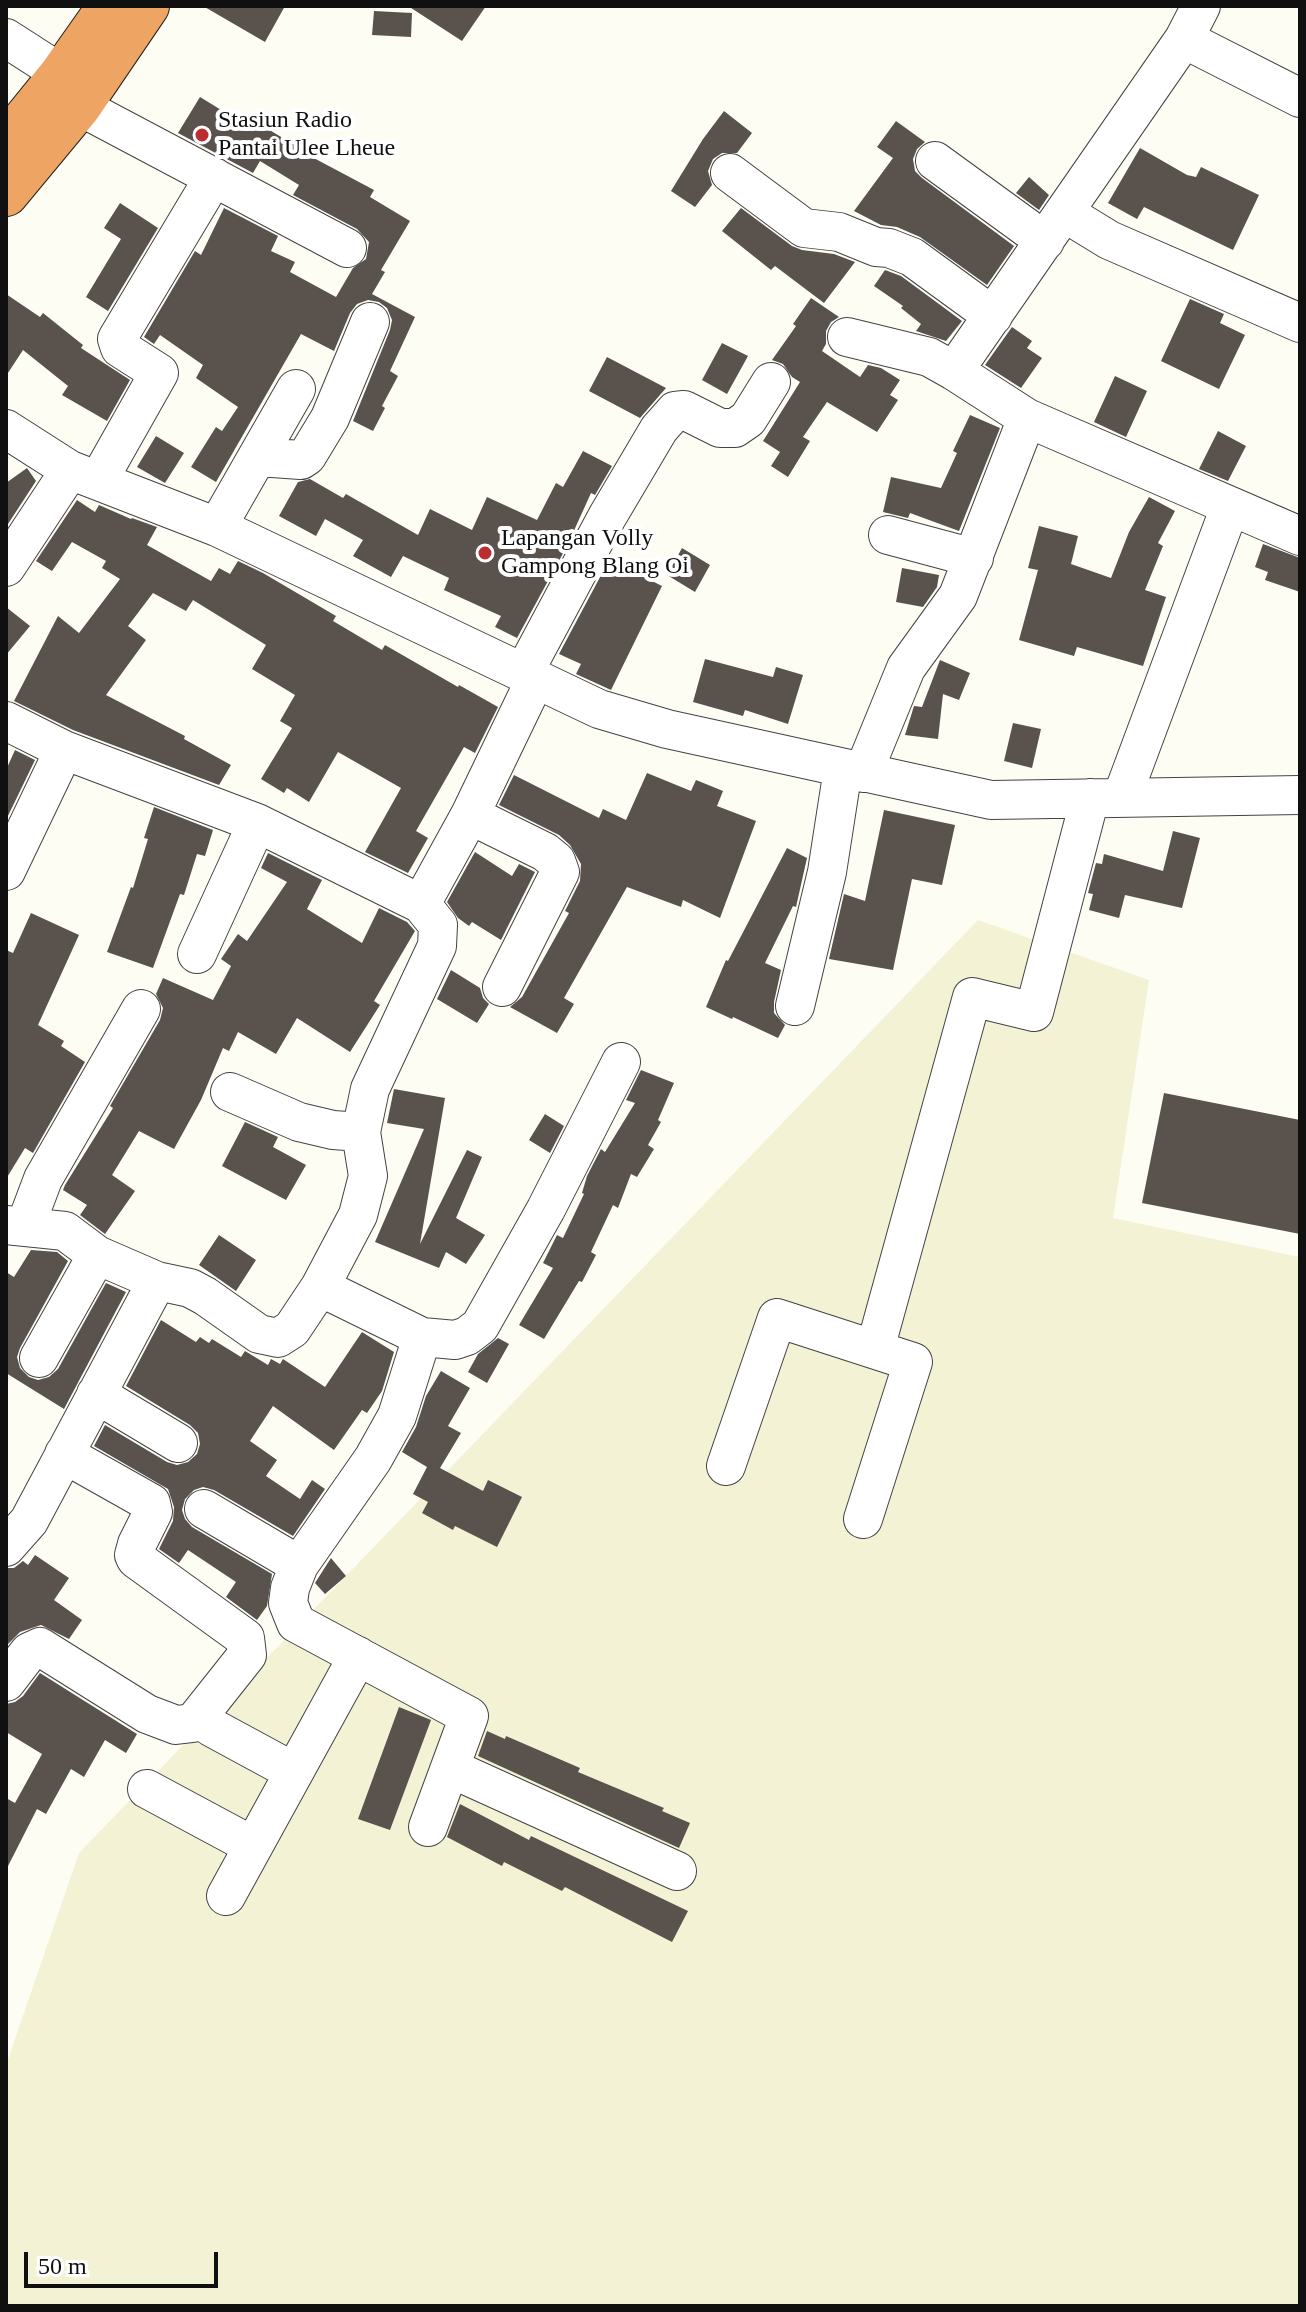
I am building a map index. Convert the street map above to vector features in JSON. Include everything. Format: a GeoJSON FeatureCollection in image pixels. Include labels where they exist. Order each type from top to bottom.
{"type":"FeatureCollection","features":[{"type":"Feature","properties":{"kind":"highway"},"geometry":{"type":"LineString","coordinates":[[6,194],[70,90],[110,6]]}},
{"type":"Feature","properties":{"kind":"highway"},"geometry":{"type":"LineString","coordinates":[[6,143],[70,90],[147,6]]}},
{"type":"Feature","properties":{"kind":"street"},"geometry":{"type":"LineString","coordinates":[[954,371],[1192,23],[1300,98]]}},
{"type":"Feature","properties":{"kind":"street"},"geometry":{"type":"LineString","coordinates":[[6,38],[70,90],[214,177],[347,248]]}},
{"type":"Feature","properties":{"kind":"street"},"geometry":{"type":"LineString","coordinates":[[935,161],[1055,227],[1109,240],[1300,323]]}},
{"type":"Feature","properties":{"kind":"street"},"geometry":{"type":"LineString","coordinates":[[730,173],[804,228],[839,232],[912,257],[993,316]]}},
{"type":"Feature","properties":{"kind":"street"},"geometry":{"type":"LineString","coordinates":[[6,567],[84,476],[159,373],[120,348],[117,339],[214,177]]}},
{"type":"Feature","properties":{"kind":"street"},"geometry":{"type":"LineString","coordinates":[[258,457],[301,460],[307,456],[330,418],[370,322]]}},
{"type":"Feature","properties":{"kind":"street"},"geometry":{"type":"LineString","coordinates":[[847,337],[929,357],[1027,418],[1300,536]]}},
{"type":"Feature","properties":{"kind":"street"},"geometry":{"type":"LineString","coordinates":[[421,904],[470,815],[529,677],[607,517],[659,429],[675,411],[684,410],[720,428],[735,428],[748,419],[771,382]]}},
{"type":"Feature","properties":{"kind":"street"},"geometry":{"type":"LineString","coordinates":[[217,527],[296,389]]}},
{"type":"Feature","properties":{"kind":"street"},"geometry":{"type":"LineString","coordinates":[[795,1006],[853,771],[906,668],[958,596],[1027,418]]}},
{"type":"Feature","properties":{"kind":"street"},"geometry":{"type":"LineString","coordinates":[[6,429],[84,476],[217,527],[599,709],[667,729],[991,800],[1300,795]]}},
{"type":"Feature","properties":{"kind":"street"},"geometry":{"type":"LineString","coordinates":[[875,1349],[972,997],[1034,1012],[1106,798],[1230,507]]}},
{"type":"Feature","properties":{"kind":"street"},"geometry":{"type":"LineString","coordinates":[[888,535],[974,558]]}},
{"type":"Feature","properties":{"kind":"street"},"geometry":{"type":"LineString","coordinates":[[6,721],[64,750],[257,823],[421,904],[438,925],[437,946],[370,1089],[361,1132],[368,1176],[358,1215],[320,1287],[292,1329],[278,1338],[259,1334],[190,1288],[157,1281],[97,1255],[65,1231],[15,1226],[141,1009]]}},
{"type":"Feature","properties":{"kind":"street"},"geometry":{"type":"LineString","coordinates":[[6,871],[64,750]]}},
{"type":"Feature","properties":{"kind":"street"},"geometry":{"type":"LineString","coordinates":[[470,815],[545,852],[556,861],[560,872],[502,987]]}},
{"type":"Feature","properties":{"kind":"street"},"geometry":{"type":"LineString","coordinates":[[197,954],[257,823]]}},
{"type":"Feature","properties":{"kind":"street"},"geometry":{"type":"LineString","coordinates":[[320,1287],[422,1337],[455,1340],[467,1336],[480,1326],[546,1209],[621,1062]]}},
{"type":"Feature","properties":{"kind":"street"},"geometry":{"type":"LineString","coordinates":[[230,1092],[299,1122],[333,1130],[361,1132]]}},
{"type":"Feature","properties":{"kind":"street"},"geometry":{"type":"LineString","coordinates":[[39,1358],[97,1255]]}},
{"type":"Feature","properties":{"kind":"street"},"geometry":{"type":"LineString","coordinates":[[6,1547],[29,1521],[157,1281]]}},
{"type":"Feature","properties":{"kind":"street"},"geometry":{"type":"LineString","coordinates":[[726,1466],[777,1318],[913,1362],[863,1519]]}},
{"type":"Feature","properties":{"kind":"street"},"geometry":{"type":"LineString","coordinates":[[422,1337],[397,1416],[373,1459],[299,1565],[288,1603],[296,1623],[469,1716],[428,1827]]}},
{"type":"Feature","properties":{"kind":"street"},"geometry":{"type":"LineString","coordinates":[[96,1394],[178,1443]]}},
{"type":"Feature","properties":{"kind":"street"},"geometry":{"type":"LineString","coordinates":[[6,1682],[29,1652],[40,1647],[147,1714],[176,1725],[185,1724],[193,1723],[247,1655],[245,1638],[136,1559],[137,1544],[153,1512],[151,1503],[64,1454]]}},
{"type":"Feature","properties":{"kind":"street"},"geometry":{"type":"LineString","coordinates":[[204,1509],[299,1565]]}},
{"type":"Feature","properties":{"kind":"street"},"geometry":{"type":"LineString","coordinates":[[226,1896],[358,1656]]}},
{"type":"Feature","properties":{"kind":"street"},"geometry":{"type":"LineString","coordinates":[[211,1727],[294,1772]]}},
{"type":"Feature","properties":{"kind":"street"},"geometry":{"type":"LineString","coordinates":[[450,1768],[677,1871]]}},
{"type":"Feature","properties":{"kind":"street"},"geometry":{"type":"LineString","coordinates":[[147,1789],[253,1846]]}},
{"type":"Feature","properties":{"kind":"shaded area"},"geometry":{"type":"Polygon","coordinates":[[[978,920],[1149,980],[1113,1218],[1300,1257],[1300,2306],[6,2306],[6,2065],[79,1853],[978,920]]]}},
{"type":"Feature","properties":{"kind":"building"},"geometry":{"type":"Polygon","coordinates":[[[203,6],[285,6],[265,42],[203,6]]]}},
{"type":"Feature","properties":{"kind":"building"},"geometry":{"type":"Polygon","coordinates":[[[408,6],[486,6],[462,41],[408,6]]]}},
{"type":"Feature","properties":{"kind":"building"},"geometry":{"type":"Polygon","coordinates":[[[374,11],[412,13],[411,37],[372,35],[374,11]]]}},
{"type":"Feature","properties":{"kind":"building"},"geometry":{"type":"Polygon","coordinates":[[[200,97],[249,127],[253,120],[295,148],[374,190],[370,197],[410,221],[381,270],[385,272],[372,294],[415,317],[390,371],[398,376],[373,431],[353,421],[392,320],[387,308],[379,302],[368,300],[357,304],[350,313],[334,351],[301,334],[216,482],[191,467],[216,427],[222,431],[238,407],[196,378],[203,365],[160,335],[154,344],[144,337],[195,251],[201,255],[224,208],[278,236],[271,251],[295,262],[290,272],[336,297],[353,268],[366,259],[369,242],[357,229],[293,195],[299,185],[260,161],[253,173],[178,133],[200,97]]]}},
{"type":"Feature","properties":{"kind":"building"},"geometry":{"type":"Polygon","coordinates":[[[724,111],[752,133],[737,153],[722,153],[713,159],[708,171],[712,185],[695,207],[671,191],[724,111]]]}},
{"type":"Feature","properties":{"kind":"building"},"geometry":{"type":"Polygon","coordinates":[[[896,121],[925,142],[917,149],[913,159],[915,171],[1014,246],[987,285],[920,237],[897,227],[881,225],[854,211],[893,158],[877,147],[896,121]]]}},
{"type":"Feature","properties":{"kind":"building"},"geometry":{"type":"Polygon","coordinates":[[[1140,148],[1187,175],[1196,177],[1201,167],[1259,195],[1233,250],[1144,207],[1137,219],[1108,203],[1140,148]]]}},
{"type":"Feature","properties":{"kind":"building"},"geometry":{"type":"Polygon","coordinates":[[[1029,177],[1049,195],[1039,210],[1016,193],[1029,177]]]}},
{"type":"Feature","properties":{"kind":"building"},"geometry":{"type":"Polygon","coordinates":[[[120,203],[158,228],[108,311],[86,297],[121,239],[104,228],[120,203]]]}},
{"type":"Feature","properties":{"kind":"building"},"geometry":{"type":"Polygon","coordinates":[[[741,208],[792,246],[834,254],[855,262],[824,303],[775,266],[771,270],[722,231],[741,208]]]}},
{"type":"Feature","properties":{"kind":"building"},"geometry":{"type":"Polygon","coordinates":[[[885,270],[901,276],[962,321],[946,341],[916,331],[921,324],[901,308],[903,306],[874,286],[885,270]]]}},
{"type":"Feature","properties":{"kind":"building"},"geometry":{"type":"Polygon","coordinates":[[[6,294],[40,317],[43,313],[83,345],[81,348],[130,380],[107,421],[62,395],[68,386],[23,350],[6,376],[6,294]]]}},
{"type":"Feature","properties":{"kind":"building"},"geometry":{"type":"Polygon","coordinates":[[[811,298],[839,317],[831,322],[826,331],[826,344],[822,351],[860,377],[868,365],[881,368],[900,380],[890,395],[898,400],[877,432],[827,402],[803,437],[810,441],[788,477],[771,466],[780,452],[763,441],[800,382],[783,364],[772,360],[811,298]]]}},
{"type":"Feature","properties":{"kind":"building"},"geometry":{"type":"Polygon","coordinates":[[[1190,299],[1224,314],[1220,323],[1245,335],[1219,389],[1161,361],[1190,299]]]}},
{"type":"Feature","properties":{"kind":"building"},"geometry":{"type":"Polygon","coordinates":[[[1012,327],[1032,341],[1027,348],[1042,358],[1021,388],[985,365],[1012,327]]]}},
{"type":"Feature","properties":{"kind":"building"},"geometry":{"type":"Polygon","coordinates":[[[722,343],[748,356],[727,394],[702,380],[722,343]]]}},
{"type":"Feature","properties":{"kind":"building"},"geometry":{"type":"Polygon","coordinates":[[[607,357],[666,388],[640,418],[589,391],[607,357]]]}},
{"type":"Feature","properties":{"kind":"building"},"geometry":{"type":"Polygon","coordinates":[[[1115,376],[1147,391],[1126,437],[1094,422],[1115,376]]]}},
{"type":"Feature","properties":{"kind":"building"},"geometry":{"type":"Polygon","coordinates":[[[970,415],[1000,428],[959,531],[910,513],[908,518],[883,512],[891,477],[941,488],[957,453],[953,451],[970,415]]]}},
{"type":"Feature","properties":{"kind":"building"},"geometry":{"type":"Polygon","coordinates":[[[1218,431],[1246,446],[1228,481],[1199,469],[1218,431]]]}},
{"type":"Feature","properties":{"kind":"building"},"geometry":{"type":"Polygon","coordinates":[[[156,436],[184,453],[165,483],[137,467],[156,436]]]}},
{"type":"Feature","properties":{"kind":"building"},"geometry":{"type":"Polygon","coordinates":[[[583,451],[612,466],[595,495],[591,493],[567,546],[517,638],[495,627],[501,616],[444,590],[449,578],[403,556],[391,577],[353,556],[363,540],[325,519],[316,536],[279,516],[298,482],[310,479],[343,498],[346,494],[418,535],[430,509],[472,530],[487,497],[537,520],[556,483],[563,487],[583,451]]]}},
{"type":"Feature","properties":{"kind":"building"},"geometry":{"type":"Polygon","coordinates":[[[27,468],[36,481],[8,524],[6,483],[27,468]]]}},
{"type":"Feature","properties":{"kind":"building"},"geometry":{"type":"Polygon","coordinates":[[[1149,497],[1175,511],[1158,543],[1163,546],[1145,590],[1166,597],[1143,666],[1077,647],[1074,656],[1019,640],[1038,570],[1028,568],[1039,526],[1078,536],[1071,564],[1111,578],[1129,532],[1149,497]]]}},
{"type":"Feature","properties":{"kind":"building"},"geometry":{"type":"Polygon","coordinates":[[[77,500],[95,512],[99,505],[157,527],[147,545],[211,581],[219,568],[230,574],[238,561],[263,573],[336,616],[333,621],[382,650],[385,645],[498,707],[475,753],[464,747],[416,831],[428,838],[408,873],[365,852],[401,788],[338,752],[309,802],[287,788],[284,793],[261,779],[292,728],[280,721],[295,695],[252,669],[266,645],[193,600],[186,611],[153,593],[128,626],[146,640],[106,695],[185,736],[184,739],[231,765],[219,785],[73,730],[14,701],[58,616],[79,633],[120,579],[102,568],[106,561],[72,542],[52,571],[36,561],[77,500]]]}},
{"type":"Feature","properties":{"kind":"building"},"geometry":{"type":"Polygon","coordinates":[[[1263,544],[1300,558],[1300,592],[1265,580],[1268,572],[1255,567],[1263,544]]]}},
{"type":"Feature","properties":{"kind":"building"},"geometry":{"type":"Polygon","coordinates":[[[682,548],[710,565],[695,592],[667,575],[682,548]]]}},
{"type":"Feature","properties":{"kind":"building"},"geometry":{"type":"Polygon","coordinates":[[[607,564],[626,573],[628,569],[662,586],[611,690],[576,674],[581,664],[559,654],[607,564]]]}},
{"type":"Feature","properties":{"kind":"building"},"geometry":{"type":"Polygon","coordinates":[[[902,568],[939,575],[937,587],[923,607],[896,602],[902,568]]]}},
{"type":"Feature","properties":{"kind":"building"},"geometry":{"type":"Polygon","coordinates":[[[6,607],[30,626],[6,655],[6,607]]]}},
{"type":"Feature","properties":{"kind":"building"},"geometry":{"type":"Polygon","coordinates":[[[705,659],[773,677],[776,667],[803,675],[788,724],[745,710],[743,716],[693,702],[705,659]]]}},
{"type":"Feature","properties":{"kind":"building"},"geometry":{"type":"Polygon","coordinates":[[[940,660],[970,673],[959,700],[943,694],[938,739],[905,735],[914,706],[922,707],[940,660]]]}},
{"type":"Feature","properties":{"kind":"building"},"geometry":{"type":"Polygon","coordinates":[[[1013,723],[1041,729],[1032,768],[1004,761],[1013,723]]]}},
{"type":"Feature","properties":{"kind":"building"},"geometry":{"type":"Polygon","coordinates":[[[15,750],[35,760],[6,820],[6,770],[15,750]]]}},
{"type":"Feature","properties":{"kind":"building"},"geometry":{"type":"Polygon","coordinates":[[[647,773],[691,791],[696,780],[723,791],[717,806],[756,821],[720,918],[683,900],[681,907],[627,887],[564,998],[574,1004],[557,1033],[510,1007],[522,997],[569,913],[565,911],[580,881],[581,864],[570,845],[559,835],[499,805],[514,775],[599,818],[603,809],[626,820],[647,773]]]}},
{"type":"Feature","properties":{"kind":"building"},"geometry":{"type":"Polygon","coordinates":[[[154,807],[213,830],[205,856],[197,854],[184,895],[180,894],[153,968],[107,952],[133,888],[154,807]]]}},
{"type":"Feature","properties":{"kind":"building"},"geometry":{"type":"Polygon","coordinates":[[[884,810],[955,825],[942,885],[912,879],[893,970],[829,959],[844,894],[865,901],[884,810]]]}},
{"type":"Feature","properties":{"kind":"building"},"geometry":{"type":"Polygon","coordinates":[[[1173,831],[1200,838],[1182,908],[1125,895],[1119,918],[1089,910],[1093,894],[1088,893],[1096,863],[1102,864],[1104,854],[1163,871],[1173,831]]]}},
{"type":"Feature","properties":{"kind":"building"},"geometry":{"type":"Polygon","coordinates":[[[787,848],[807,858],[796,907],[793,906],[765,963],[781,970],[774,1013],[785,1025],[778,1038],[706,1007],[726,960],[787,848]]]}},
{"type":"Feature","properties":{"kind":"building"},"geometry":{"type":"Polygon","coordinates":[[[475,852],[512,876],[519,864],[535,872],[501,940],[472,922],[469,926],[458,918],[447,902],[475,852]]]}},
{"type":"Feature","properties":{"kind":"building"},"geometry":{"type":"Polygon","coordinates":[[[268,853],[322,880],[307,909],[362,943],[379,908],[407,922],[415,931],[374,1001],[380,1005],[350,1052],[297,1018],[276,1054],[238,1032],[229,1051],[223,1048],[201,1100],[174,1149],[139,1131],[112,1175],[135,1191],[105,1234],[80,1215],[87,1205],[63,1190],[65,1185],[113,1108],[110,1106],[160,1020],[163,1008],[156,994],[163,978],[213,1000],[231,966],[221,959],[238,934],[247,941],[287,882],[261,868],[268,853]]]}},
{"type":"Feature","properties":{"kind":"building"},"geometry":{"type":"Polygon","coordinates":[[[31,913],[79,935],[38,1025],[64,1041],[61,1046],[85,1062],[33,1153],[25,1148],[6,1179],[6,950],[13,953],[31,913]]]}},
{"type":"Feature","properties":{"kind":"building"},"geometry":{"type":"Polygon","coordinates":[[[451,970],[480,988],[489,1004],[477,1023],[437,999],[451,970]]]}},
{"type":"Feature","properties":{"kind":"building"},"geometry":{"type":"Polygon","coordinates":[[[641,1070],[674,1083],[658,1120],[661,1122],[648,1145],[654,1149],[637,1177],[631,1174],[618,1208],[613,1205],[591,1252],[596,1255],[544,1339],[519,1325],[553,1268],[543,1263],[557,1235],[563,1238],[601,1149],[605,1152],[635,1103],[626,1100],[641,1070]]]}},
{"type":"Feature","properties":{"kind":"building"},"geometry":{"type":"Polygon","coordinates":[[[394,1089],[445,1098],[420,1244],[467,1150],[482,1157],[456,1218],[485,1235],[466,1264],[446,1252],[439,1268],[375,1242],[424,1129],[387,1123],[394,1089]]]}},
{"type":"Feature","properties":{"kind":"building"},"geometry":{"type":"Polygon","coordinates":[[[1164,1093],[1300,1120],[1300,1234],[1142,1203],[1164,1093]]]}},
{"type":"Feature","properties":{"kind":"building"},"geometry":{"type":"Polygon","coordinates":[[[545,1114],[564,1126],[550,1153],[529,1140],[545,1114]]]}},
{"type":"Feature","properties":{"kind":"building"},"geometry":{"type":"Polygon","coordinates":[[[245,1122],[278,1137],[273,1147],[306,1165],[286,1200],[222,1166],[245,1122]]]}},
{"type":"Feature","properties":{"kind":"building"},"geometry":{"type":"Polygon","coordinates":[[[219,1235],[256,1260],[236,1291],[199,1265],[219,1235]]]}},
{"type":"Feature","properties":{"kind":"building"},"geometry":{"type":"Polygon","coordinates":[[[31,1250],[57,1252],[68,1261],[20,1348],[17,1357],[20,1368],[29,1377],[38,1380],[49,1377],[58,1369],[106,1283],[126,1292],[64,1409],[6,1373],[6,1272],[14,1277],[31,1250]]]}},
{"type":"Feature","properties":{"kind":"building"},"geometry":{"type":"Polygon","coordinates":[[[161,1320],[196,1342],[200,1337],[209,1343],[212,1339],[241,1357],[245,1351],[268,1365],[271,1359],[280,1364],[283,1359],[325,1387],[362,1332],[394,1352],[382,1391],[367,1413],[362,1410],[334,1450],[273,1406],[250,1441],[277,1460],[266,1476],[300,1499],[312,1480],[325,1489],[293,1536],[214,1490],[203,1487],[194,1490],[185,1499],[182,1510],[192,1527],[272,1574],[267,1606],[257,1620],[226,1597],[236,1582],[188,1550],[179,1563],[159,1549],[173,1521],[174,1507],[168,1489],[94,1446],[105,1425],[167,1462],[177,1465],[188,1462],[197,1454],[200,1444],[198,1433],[190,1425],[126,1386],[161,1320]]]}},
{"type":"Feature","properties":{"kind":"building"},"geometry":{"type":"Polygon","coordinates":[[[498,1338],[509,1344],[487,1383],[468,1372],[478,1354],[498,1338]]]}},
{"type":"Feature","properties":{"kind":"building"},"geometry":{"type":"Polygon","coordinates":[[[441,1371],[470,1388],[448,1426],[461,1433],[440,1468],[483,1491],[488,1480],[522,1497],[497,1547],[455,1526],[453,1530],[422,1513],[428,1502],[413,1494],[427,1467],[402,1452],[416,1427],[426,1396],[441,1371]]]}},
{"type":"Feature","properties":{"kind":"building"},"geometry":{"type":"Polygon","coordinates":[[[35,1555],[69,1578],[54,1600],[82,1620],[69,1639],[41,1625],[20,1632],[6,1646],[6,1568],[14,1568],[23,1561],[28,1565],[35,1555]]]}},
{"type":"Feature","properties":{"kind":"building"},"geometry":{"type":"Polygon","coordinates":[[[331,1558],[346,1576],[325,1594],[315,1583],[331,1558]]]}},
{"type":"Feature","properties":{"kind":"building"},"geometry":{"type":"Polygon","coordinates":[[[40,1673],[137,1734],[126,1753],[105,1740],[84,1777],[71,1769],[46,1814],[37,1809],[6,1870],[6,1798],[15,1803],[42,1754],[6,1732],[6,1704],[23,1696],[40,1673]]]}},
{"type":"Feature","properties":{"kind":"building"},"geometry":{"type":"Polygon","coordinates":[[[399,1707],[431,1720],[390,1830],[358,1819],[399,1707]]]}},
{"type":"Feature","properties":{"kind":"building"},"geometry":{"type":"Polygon","coordinates":[[[487,1731],[580,1768],[578,1772],[664,1808],[662,1811],[690,1823],[679,1848],[478,1756],[487,1731]]]}},
{"type":"Feature","properties":{"kind":"building"},"geometry":{"type":"Polygon","coordinates":[[[460,1804],[529,1840],[531,1836],[688,1911],[672,1942],[565,1887],[562,1891],[504,1862],[502,1866],[447,1837],[460,1804]]]}},
{"type":"Feature","properties":{"kind":"place","name":"Stasiun Radio Pantai Ulee Lheue"},"geometry":{"type":"Point","coordinates":[202,135]}},
{"type":"Feature","properties":{"kind":"place","name":"Lapangan Volly Gampong Blang Oi"},"geometry":{"type":"Point","coordinates":[485,553]}}]}
